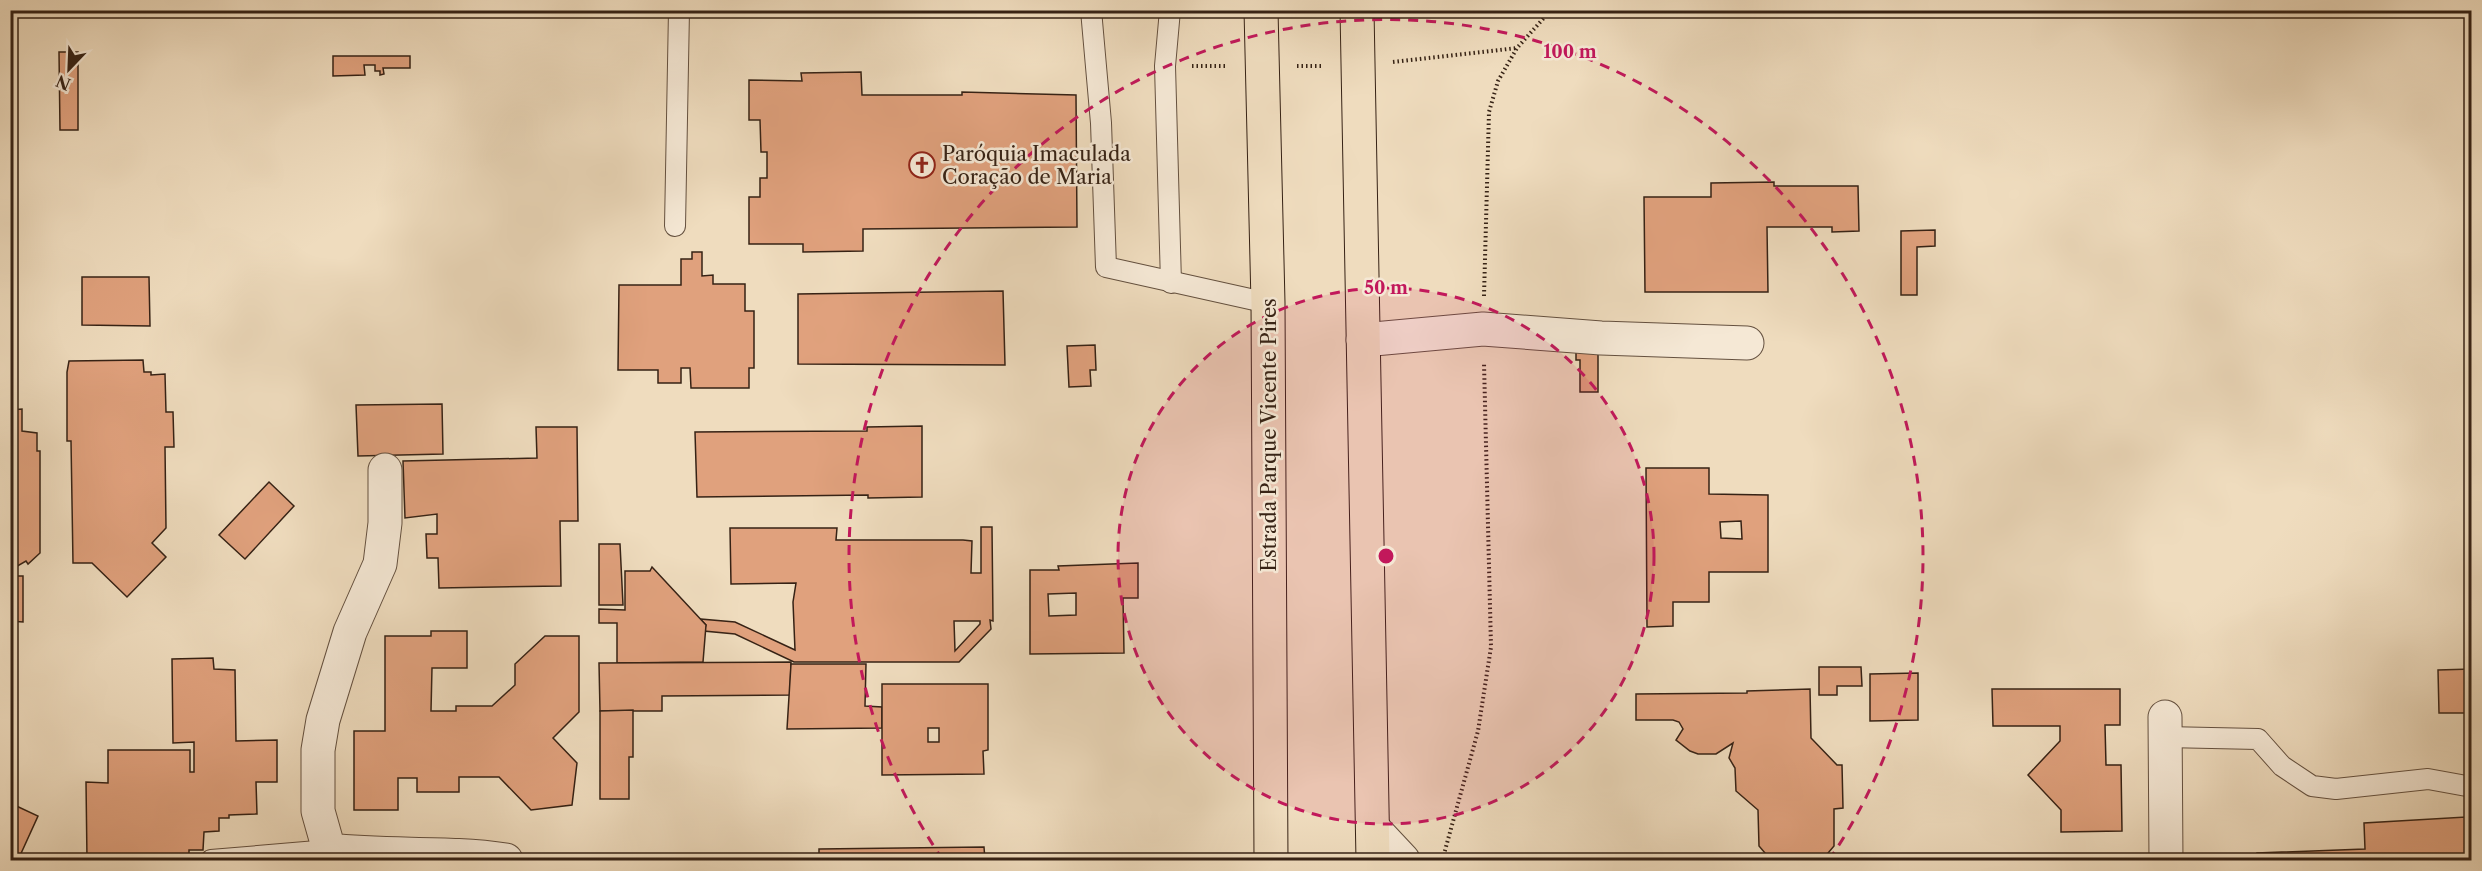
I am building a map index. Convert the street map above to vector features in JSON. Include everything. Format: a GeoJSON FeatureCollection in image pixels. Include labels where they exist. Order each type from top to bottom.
{"type":"FeatureCollection","features":[{"type":"Feature","properties":{"kind":"main road","name":"Estrada Parque Vicente Pires"},"geometry":{"type":"LineString","coordinates":[[1261,10],[1268,303],[1271,861]]}},
{"type":"Feature","properties":{"kind":"main road"},"geometry":{"type":"LineString","coordinates":[[1357,10],[1373,861]]}},
{"type":"Feature","properties":{"kind":"street"},"geometry":{"type":"LineString","coordinates":[[1363,340],[1483,329],[1601,338],[1747,343]]}},
{"type":"Feature","properties":{"kind":"street"},"geometry":{"type":"LineString","coordinates":[[385,470],[385,523],[380,564],[350,632],[323,720],[318,750],[318,811],[329,850],[368,854],[444,854],[506,861]]}},
{"type":"Feature","properties":{"kind":"street"},"geometry":{"type":"LineString","coordinates":[[2165,727],[2166,861]]}},
{"type":"Feature","properties":{"kind":"street"},"geometry":{"type":"LineString","coordinates":[[1373,828],[1403,861]]}},
{"type":"Feature","properties":{"kind":"lane"},"geometry":{"type":"LineString","coordinates":[[675,226],[678,10]]}},
{"type":"Feature","properties":{"kind":"lane"},"geometry":{"type":"LineString","coordinates":[[1091,10],[1101,123],[1106,267],[1268,303]]}},
{"type":"Feature","properties":{"kind":"lane"},"geometry":{"type":"LineString","coordinates":[[1170,10],[1165,66],[1171,283]]}},
{"type":"Feature","properties":{"kind":"lane"},"geometry":{"type":"LineString","coordinates":[[2165,727],[2258,739],[2282,766],[2312,786],[2336,789],[2428,779],[2472,787]]}},
{"type":"Feature","properties":{"kind":"lane"},"geometry":{"type":"LineString","coordinates":[[211,861],[329,850]]}},
{"type":"Feature","properties":{"kind":"path"},"geometry":{"type":"LineString","coordinates":[[1444,861],[1478,731],[1491,647],[1483,329],[1488,112],[1498,81],[1518,48],[1551,10]]}},
{"type":"Feature","properties":{"kind":"building"},"geometry":{"type":"Polygon","coordinates":[[[59,52],[78,52],[78,130],[60,130],[59,52]]]}},
{"type":"Feature","properties":{"kind":"building"},"geometry":{"type":"Polygon","coordinates":[[[333,56],[410,56],[410,68],[383,68],[384,74],[380,75],[380,71],[375,71],[375,65],[364,65],[365,75],[333,76],[333,56]]]}},
{"type":"Feature","properties":{"kind":"building","name":"Paróquia Imaculada Coração de Maria"},"geometry":{"type":"Polygon","coordinates":[[[861,72],[862,95],[962,95],[962,92],[1076,95],[1077,227],[863,229],[863,251],[803,252],[803,244],[749,244],[749,197],[760,197],[760,178],[767,178],[767,152],[761,152],[760,120],[749,120],[749,80],[802,81],[801,73],[861,72]]]}},
{"type":"Feature","properties":{"kind":"building"},"geometry":{"type":"Polygon","coordinates":[[[1774,182],[1774,186],[1858,186],[1859,231],[1832,232],[1832,227],[1767,227],[1768,292],[1645,292],[1644,197],[1711,197],[1711,183],[1774,182]]]}},
{"type":"Feature","properties":{"kind":"building"},"geometry":{"type":"Polygon","coordinates":[[[1935,230],[1935,246],[1917,247],[1917,295],[1901,295],[1901,231],[1935,230]]]}},
{"type":"Feature","properties":{"kind":"building"},"geometry":{"type":"Polygon","coordinates":[[[692,252],[702,252],[702,276],[713,275],[713,284],[745,284],[745,311],[754,311],[754,368],[749,368],[749,388],[691,388],[690,368],[681,368],[681,383],[658,383],[658,370],[618,370],[619,285],[681,285],[681,259],[692,259],[692,252]]]}},
{"type":"Feature","properties":{"kind":"building"},"geometry":{"type":"Polygon","coordinates":[[[82,277],[149,277],[150,326],[82,325],[82,277]]]}},
{"type":"Feature","properties":{"kind":"building"},"geometry":{"type":"Polygon","coordinates":[[[1003,291],[1005,365],[798,364],[798,294],[1003,291]]]}},
{"type":"Feature","properties":{"kind":"building"},"geometry":{"type":"Polygon","coordinates":[[[1095,345],[1096,370],[1090,370],[1091,386],[1069,387],[1067,346],[1095,345]]]}},
{"type":"Feature","properties":{"kind":"building"},"geometry":{"type":"Polygon","coordinates":[[[1576,351],[1598,351],[1598,392],[1580,392],[1580,360],[1576,360],[1576,351]]]}},
{"type":"Feature","properties":{"kind":"building"},"geometry":{"type":"Polygon","coordinates":[[[143,360],[144,372],[151,372],[151,375],[165,374],[166,412],[173,412],[174,447],[165,447],[166,528],[152,543],[166,557],[127,597],[92,563],[73,563],[71,441],[67,441],[67,372],[69,361],[143,360]]]}},
{"type":"Feature","properties":{"kind":"building"},"geometry":{"type":"Polygon","coordinates":[[[442,404],[443,454],[358,456],[356,405],[442,404]]]}},
{"type":"Feature","properties":{"kind":"building"},"geometry":{"type":"Polygon","coordinates":[[[22,409],[22,431],[37,433],[37,451],[40,451],[40,553],[28,564],[26,561],[10,568],[10,410],[22,409]]]}},
{"type":"Feature","properties":{"kind":"building"},"geometry":{"type":"Polygon","coordinates":[[[922,426],[922,497],[868,498],[868,495],[697,497],[695,432],[867,431],[867,427],[922,426]]]}},
{"type":"Feature","properties":{"kind":"building"},"geometry":{"type":"Polygon","coordinates":[[[536,427],[577,427],[578,521],[560,521],[561,586],[439,588],[438,558],[427,558],[426,534],[437,534],[437,514],[405,518],[403,461],[537,458],[536,427]]]}},
{"type":"Feature","properties":{"kind":"building"},"geometry":{"type":"Polygon","coordinates":[[[1646,468],[1709,468],[1709,494],[1768,495],[1768,572],[1709,572],[1709,602],[1673,602],[1673,626],[1647,627],[1646,468]],[[1741,521],[1720,522],[1721,538],[1742,539],[1741,521]]]}},
{"type":"Feature","properties":{"kind":"building"},"geometry":{"type":"Polygon","coordinates":[[[269,482],[294,506],[245,559],[219,535],[269,482]]]}},
{"type":"Feature","properties":{"kind":"building"},"geometry":{"type":"Polygon","coordinates":[[[981,527],[992,527],[993,621],[990,620],[991,629],[959,662],[794,662],[735,634],[704,631],[706,625],[700,619],[735,622],[795,650],[793,602],[796,583],[731,584],[730,528],[837,528],[836,540],[972,541],[971,573],[981,573],[981,527]],[[954,621],[955,651],[980,624],[980,621],[954,621]]]}},
{"type":"Feature","properties":{"kind":"building"},"geometry":{"type":"Polygon","coordinates":[[[599,544],[620,544],[623,605],[599,605],[599,544]]]}},
{"type":"Feature","properties":{"kind":"building"},"geometry":{"type":"Polygon","coordinates":[[[1138,563],[1138,598],[1123,598],[1124,653],[1030,654],[1030,570],[1059,570],[1058,566],[1138,563]],[[1076,593],[1048,594],[1049,616],[1076,615],[1076,593]]]}},
{"type":"Feature","properties":{"kind":"building"},"geometry":{"type":"Polygon","coordinates":[[[652,567],[706,625],[703,662],[617,663],[617,623],[599,623],[599,609],[625,610],[625,571],[650,571],[652,567]]]}},
{"type":"Feature","properties":{"kind":"building"},"geometry":{"type":"Polygon","coordinates":[[[10,576],[23,576],[23,622],[10,621],[10,576]]]}},
{"type":"Feature","properties":{"kind":"building"},"geometry":{"type":"Polygon","coordinates":[[[431,631],[467,631],[467,668],[432,668],[431,711],[456,711],[456,706],[492,706],[515,685],[515,664],[545,636],[579,636],[579,712],[553,738],[577,763],[572,805],[531,810],[499,777],[459,777],[459,792],[417,792],[417,778],[398,778],[398,810],[354,810],[354,731],[385,731],[385,636],[431,636],[431,631]]]}},
{"type":"Feature","properties":{"kind":"building"},"geometry":{"type":"Polygon","coordinates":[[[213,658],[214,669],[235,670],[236,741],[277,740],[277,782],[256,782],[257,814],[229,815],[229,818],[219,818],[219,831],[204,832],[203,850],[189,850],[189,856],[87,860],[86,782],[108,783],[108,750],[190,750],[190,772],[194,772],[194,742],[173,743],[172,659],[213,658]]]}},
{"type":"Feature","properties":{"kind":"building"},"geometry":{"type":"Polygon","coordinates":[[[791,662],[790,695],[662,696],[662,711],[600,711],[599,663],[791,662]]]}},
{"type":"Feature","properties":{"kind":"building"},"geometry":{"type":"Polygon","coordinates":[[[791,664],[866,664],[865,706],[882,707],[882,728],[787,729],[791,664]]]}},
{"type":"Feature","properties":{"kind":"building"},"geometry":{"type":"Polygon","coordinates":[[[1819,667],[1861,667],[1862,686],[1837,686],[1837,695],[1819,695],[1819,667]]]}},
{"type":"Feature","properties":{"kind":"building"},"geometry":{"type":"Polygon","coordinates":[[[2472,669],[2472,713],[2439,713],[2438,670],[2472,669]]]}},
{"type":"Feature","properties":{"kind":"building"},"geometry":{"type":"Polygon","coordinates":[[[1918,673],[1918,720],[1870,721],[1870,674],[1918,673]]]}},
{"type":"Feature","properties":{"kind":"building"},"geometry":{"type":"Polygon","coordinates":[[[882,684],[988,684],[988,750],[983,751],[984,774],[882,775],[882,684]],[[928,728],[928,742],[939,742],[939,728],[928,728]]]}},
{"type":"Feature","properties":{"kind":"building"},"geometry":{"type":"Polygon","coordinates":[[[1810,689],[1811,738],[1837,765],[1842,765],[1843,808],[1834,809],[1834,846],[1823,859],[1771,860],[1759,846],[1758,810],[1736,791],[1735,768],[1729,758],[1733,743],[1716,754],[1698,754],[1676,740],[1683,729],[1679,722],[1636,720],[1636,694],[1747,693],[1747,691],[1810,689]]]}},
{"type":"Feature","properties":{"kind":"building"},"geometry":{"type":"Polygon","coordinates":[[[1992,689],[2120,689],[2120,725],[2105,725],[2106,765],[2121,765],[2122,831],[2061,832],[2061,810],[2028,775],[2060,741],[2060,726],[1993,726],[1992,689]]]}},
{"type":"Feature","properties":{"kind":"building"},"geometry":{"type":"Polygon","coordinates":[[[633,710],[633,757],[629,757],[629,799],[600,799],[600,711],[633,710]]]}},
{"type":"Feature","properties":{"kind":"building"},"geometry":{"type":"Polygon","coordinates":[[[10,803],[38,816],[18,860],[13,858],[10,860],[10,803]]]}},
{"type":"Feature","properties":{"kind":"building"},"geometry":{"type":"Polygon","coordinates":[[[2466,817],[2468,860],[2257,860],[2257,853],[2365,849],[2364,823],[2466,817]]]}},
{"type":"Feature","properties":{"kind":"building"},"geometry":{"type":"Polygon","coordinates":[[[984,847],[985,860],[819,860],[819,849],[984,847]]]}},
{"type":"Feature","properties":{"kind":"place","name":"Paróquia Imaculada Coração de Maria"},"geometry":{"type":"Point","coordinates":[922,165]}}]}
